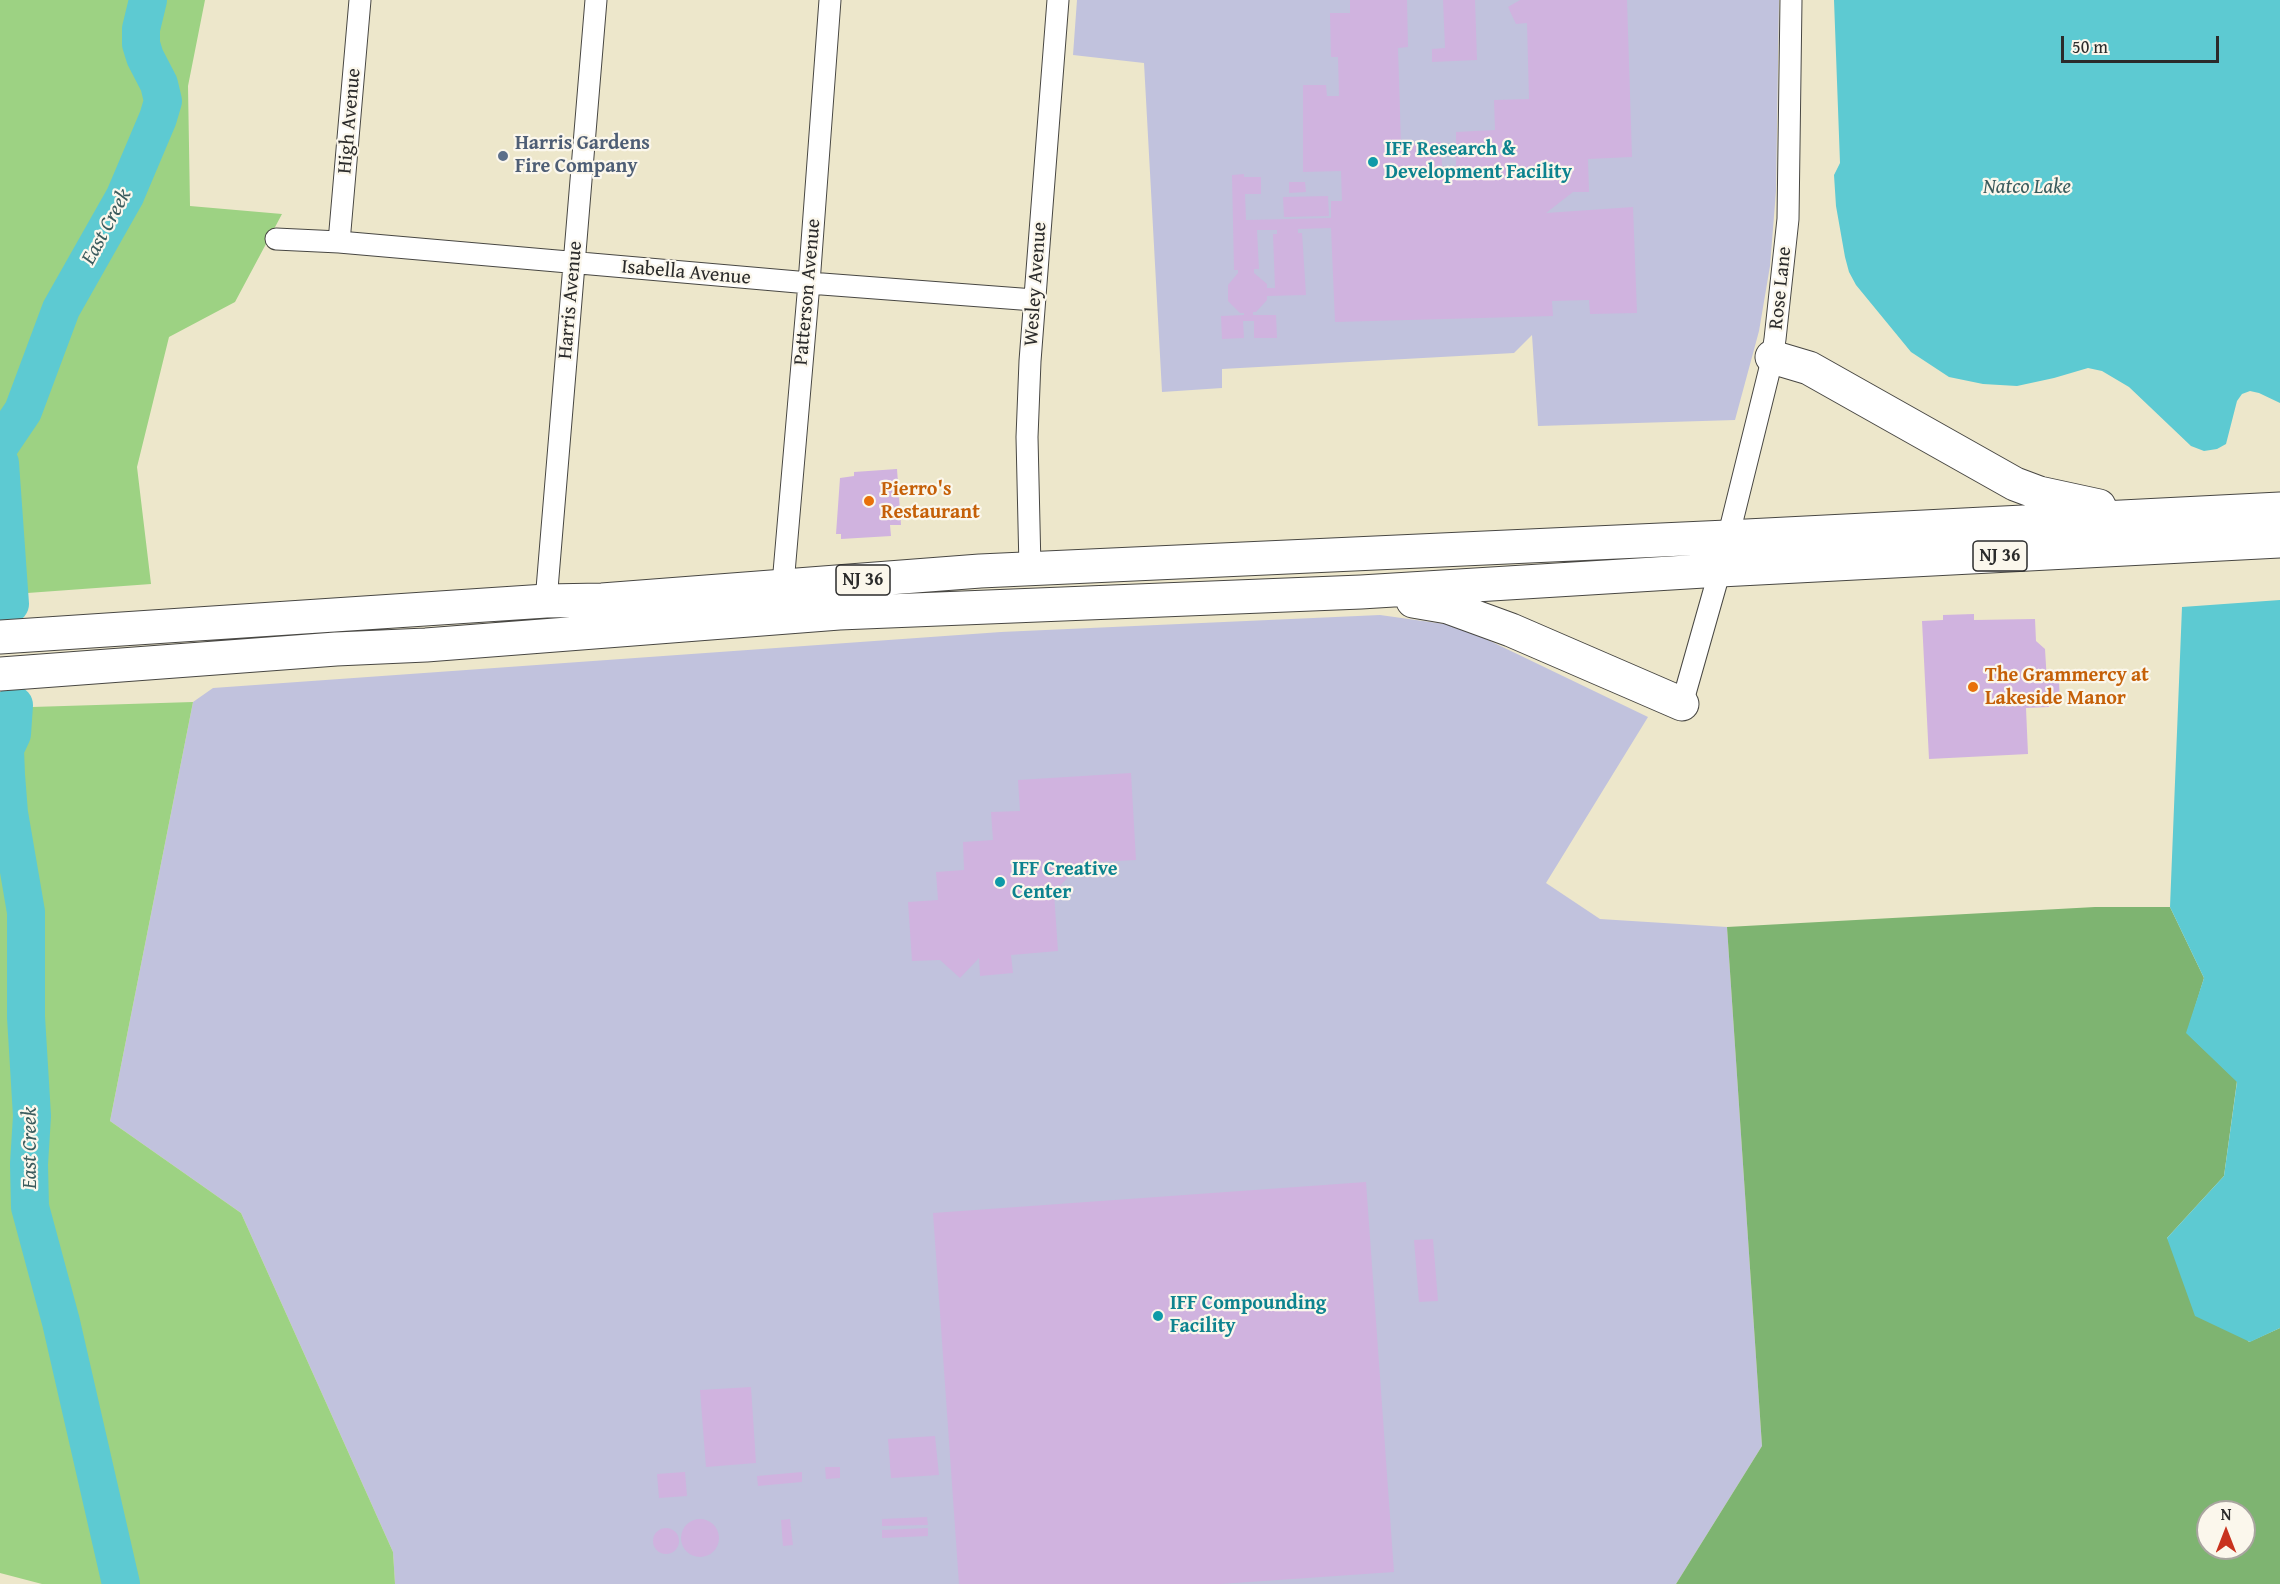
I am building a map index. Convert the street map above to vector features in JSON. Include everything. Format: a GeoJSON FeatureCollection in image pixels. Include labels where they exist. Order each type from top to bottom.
{"type":"FeatureCollection","features":[{"type":"Feature","properties":{"kind":"highway"},"geometry":{"type":"LineString","coordinates":[[1772,357],[1809,368],[2015,484],[2039,493],[2139,515]]}},
{"type":"Feature","properties":{"kind":"highway","name":"NJ 36"},"geometry":{"type":"LineString","coordinates":[[0,637],[546,601],[602,600],[1030,568],[1727,537],[2280,509]]}},
{"type":"Feature","properties":{"kind":"highway","name":"NJ 36"},"geometry":{"type":"LineString","coordinates":[[0,674],[324,650],[426,645],[839,613],[1360,592],[1720,570],[2280,541]]}},
{"type":"Feature","properties":{"kind":"highway"},"geometry":{"type":"LineString","coordinates":[[1360,592],[1448,606],[1511,630],[1682,704]]}},
{"type":"Feature","properties":{"kind":"street","name":"High Avenue"},"geometry":{"type":"LineString","coordinates":[[339,242],[360,0]]}},
{"type":"Feature","properties":{"kind":"street","name":"Harris Avenue"},"geometry":{"type":"LineString","coordinates":[[546,601],[596,0]]}},
{"type":"Feature","properties":{"kind":"street","name":"Patterson Avenue"},"geometry":{"type":"LineString","coordinates":[[783,585],[830,0]]}},
{"type":"Feature","properties":{"kind":"street","name":"Wesley Avenue"},"geometry":{"type":"LineString","coordinates":[[1030,568],[1027,437],[1034,300],[1058,0]]}},
{"type":"Feature","properties":{"kind":"street","name":"Rose Lane"},"geometry":{"type":"LineString","coordinates":[[1682,704],[1720,570],[1772,357],[1788,219],[1791,0]]}},
{"type":"Feature","properties":{"kind":"street","name":"Isabella Avenue"},"geometry":{"type":"LineString","coordinates":[[276,239],[339,242],[1034,300]]}},
{"type":"Feature","properties":{"kind":"shaded area"},"geometry":{"type":"Polygon","coordinates":[[[1077,0],[1779,0],[1776,191],[1770,266],[1759,331],[1735,420],[1538,426],[1532,335],[1514,353],[1222,369],[1222,388],[1162,392],[1144,63],[1073,55],[1077,0]]]}},
{"type":"Feature","properties":{"kind":"shaded area"},"geometry":{"type":"Polygon","coordinates":[[[1380,615],[1459,626],[1648,717],[1546,883],[1600,919],[1727,927],[1762,1446],[1676,1584],[395,1584],[393,1552],[241,1213],[110,1121],[193,702],[213,688],[1001,632],[1380,615]]]}},
{"type":"Feature","properties":{"kind":"green space"},"geometry":{"type":"Polygon","coordinates":[[[0,0],[205,0],[188,86],[190,206],[282,214],[235,302],[169,337],[137,467],[151,584],[0,595],[0,0]]]}},
{"type":"Feature","properties":{"kind":"green space"},"geometry":{"type":"Polygon","coordinates":[[[193,702],[110,1121],[241,1213],[393,1552],[395,1584],[42,1584],[0,1573],[0,708],[193,702]]]}},
{"type":"Feature","properties":{"kind":"green space"},"geometry":{"type":"Polygon","coordinates":[[[2095,907],[2170,907],[2204,978],[2187,1033],[2237,1081],[2224,1176],[2167,1238],[2249,1342],[2280,1328],[2280,1584],[1676,1584],[1762,1446],[1727,927],[2095,907]]]}},
{"type":"Feature","properties":{"kind":"water","name":"Natco Lake"},"geometry":{"type":"Polygon","coordinates":[[[1834,0],[2280,0],[2280,403],[2259,393],[2250,391],[2242,394],[2237,401],[2226,444],[2217,449],[2204,451],[2191,446],[2129,387],[2102,371],[2088,368],[2017,386],[1983,384],[1949,377],[1911,352],[1856,285],[1845,257],[1836,206],[1834,175],[1840,163],[1834,0]]]}},
{"type":"Feature","properties":{"kind":"water"},"geometry":{"type":"Polygon","coordinates":[[[2280,600],[2280,1328],[2250,1342],[2195,1316],[2167,1238],[2224,1176],[2237,1082],[2186,1033],[2204,978],[2170,907],[2182,607],[2280,600]]]}},
{"type":"Feature","properties":{"kind":"building","name":"IFF Research & Development Facility"},"geometry":{"type":"Polygon","coordinates":[[[1350,0],[1407,0],[1408,47],[1398,48],[1401,144],[1441,142],[1442,167],[1456,166],[1456,132],[1495,130],[1494,100],[1529,99],[1527,23],[1516,24],[1508,7],[1520,0],[1627,0],[1632,157],[1588,159],[1589,192],[1573,192],[1546,213],[1633,207],[1637,313],[1590,314],[1589,300],[1552,301],[1553,316],[1335,322],[1331,228],[1298,229],[1298,233],[1302,233],[1306,295],[1267,296],[1267,300],[1256,312],[1253,312],[1253,315],[1276,315],[1277,338],[1254,338],[1254,321],[1243,321],[1244,338],[1222,339],[1221,316],[1244,315],[1228,301],[1228,285],[1238,273],[1238,270],[1234,270],[1232,175],[1244,174],[1244,177],[1261,177],[1261,194],[1245,194],[1246,220],[1331,218],[1331,201],[1342,201],[1341,171],[1303,172],[1303,85],[1326,85],[1327,96],[1339,96],[1338,57],[1331,57],[1330,13],[1350,13],[1350,0]],[[1257,230],[1259,269],[1254,269],[1254,273],[1267,284],[1267,288],[1275,288],[1273,234],[1277,234],[1277,230],[1257,230]]]}},
{"type":"Feature","properties":{"kind":"building"},"geometry":{"type":"Polygon","coordinates":[[[1443,0],[1475,0],[1477,60],[1432,62],[1432,49],[1445,48],[1443,0]]]}},
{"type":"Feature","properties":{"kind":"building"},"geometry":{"type":"Polygon","coordinates":[[[1289,182],[1305,182],[1306,192],[1289,193],[1289,182]]]}},
{"type":"Feature","properties":{"kind":"building"},"geometry":{"type":"Polygon","coordinates":[[[1328,196],[1329,216],[1284,217],[1283,197],[1328,196]]]}},
{"type":"Feature","properties":{"kind":"building","name":"Pierro's Restaurant"},"geometry":{"type":"Polygon","coordinates":[[[897,469],[901,525],[890,525],[891,536],[841,539],[841,534],[836,534],[840,478],[854,476],[854,472],[897,469]]]}},
{"type":"Feature","properties":{"kind":"building"},"geometry":{"type":"Polygon","coordinates":[[[1974,614],[1974,620],[2035,619],[2036,641],[2045,649],[2047,682],[2059,681],[2060,703],[2049,704],[2049,707],[2026,708],[2028,754],[1929,759],[1922,621],[1943,620],[1943,615],[1974,614]]]}},
{"type":"Feature","properties":{"kind":"building","name":"IFF Creative Center"},"geometry":{"type":"Polygon","coordinates":[[[1131,773],[1136,860],[1080,863],[1054,893],[1058,951],[1011,955],[1013,973],[980,976],[979,958],[960,978],[940,960],[912,961],[908,902],[938,900],[936,872],[964,870],[963,842],[993,840],[991,812],[1020,811],[1018,780],[1131,773]]]}},
{"type":"Feature","properties":{"kind":"building","name":"IFF Compounding Facility"},"geometry":{"type":"Polygon","coordinates":[[[1366,1182],[1394,1572],[1220,1584],[959,1584],[933,1213],[1366,1182]]]}},
{"type":"Feature","properties":{"kind":"building"},"geometry":{"type":"Polygon","coordinates":[[[1433,1239],[1438,1301],[1419,1302],[1414,1240],[1433,1239]]]}},
{"type":"Feature","properties":{"kind":"building"},"geometry":{"type":"Polygon","coordinates":[[[751,1387],[756,1463],[706,1467],[700,1390],[751,1387]]]}},
{"type":"Feature","properties":{"kind":"building"},"geometry":{"type":"Polygon","coordinates":[[[935,1436],[939,1475],[891,1478],[888,1439],[935,1436]]]}},
{"type":"Feature","properties":{"kind":"building"},"geometry":{"type":"Polygon","coordinates":[[[825,1467],[840,1467],[840,1478],[826,1479],[825,1467]]]}},
{"type":"Feature","properties":{"kind":"building"},"geometry":{"type":"Polygon","coordinates":[[[685,1472],[687,1496],[659,1498],[657,1474],[685,1472]]]}},
{"type":"Feature","properties":{"kind":"building"},"geometry":{"type":"Polygon","coordinates":[[[802,1472],[802,1482],[758,1486],[757,1476],[802,1472]]]}},
{"type":"Feature","properties":{"kind":"building"},"geometry":{"type":"Polygon","coordinates":[[[927,1517],[928,1525],[882,1526],[882,1519],[927,1517]]]}},
{"type":"Feature","properties":{"kind":"building"},"geometry":{"type":"Polygon","coordinates":[[[700,1519],[714,1524],[719,1538],[714,1552],[700,1557],[686,1552],[681,1538],[686,1524],[700,1519]]]}},
{"type":"Feature","properties":{"kind":"building"},"geometry":{"type":"Polygon","coordinates":[[[790,1519],[793,1545],[783,1546],[781,1520],[790,1519]]]}},
{"type":"Feature","properties":{"kind":"building"},"geometry":{"type":"Polygon","coordinates":[[[666,1528],[675,1532],[679,1541],[675,1550],[666,1554],[657,1550],[653,1541],[657,1532],[666,1528]]]}},
{"type":"Feature","properties":{"kind":"building"},"geometry":{"type":"Polygon","coordinates":[[[928,1528],[928,1536],[882,1538],[882,1530],[928,1528]]]}},
{"type":"Feature","properties":{"kind":"waterway","name":"East Creek"},"geometry":{"type":"LineString","coordinates":[[0,445],[23,411],[61,309],[125,196],[158,118],[163,101],[159,84],[141,44],[141,29],[148,0]]}},
{"type":"Feature","properties":{"kind":"waterway","name":"East Creek"},"geometry":{"type":"LineString","coordinates":[[0,463],[10,604]]}},
{"type":"Feature","properties":{"kind":"waterway","name":"East Creek"},"geometry":{"type":"LineString","coordinates":[[14,705],[12,734],[5,749],[9,813],[26,912],[26,1017],[32,1116],[29,1164],[30,1207],[61,1322],[121,1584]]}},
{"type":"Feature","properties":{"kind":"place","name":"Harris Gardens Fire Company"},"geometry":{"type":"Point","coordinates":[503,156]}},
{"type":"Feature","properties":{"kind":"place","name":"IFF Research & Development Facility"},"geometry":{"type":"Point","coordinates":[1373,162]}},
{"type":"Feature","properties":{"kind":"place","name":"Pierro's Restaurant"},"geometry":{"type":"Point","coordinates":[869,501]}},
{"type":"Feature","properties":{"kind":"place","name":"The Grammercy at Lakeside Manor"},"geometry":{"type":"Point","coordinates":[1973,687]}},
{"type":"Feature","properties":{"kind":"place","name":"IFF Creative Center"},"geometry":{"type":"Point","coordinates":[1000,882]}},
{"type":"Feature","properties":{"kind":"place","name":"IFF Compounding Facility"},"geometry":{"type":"Point","coordinates":[1158,1316]}}]}
